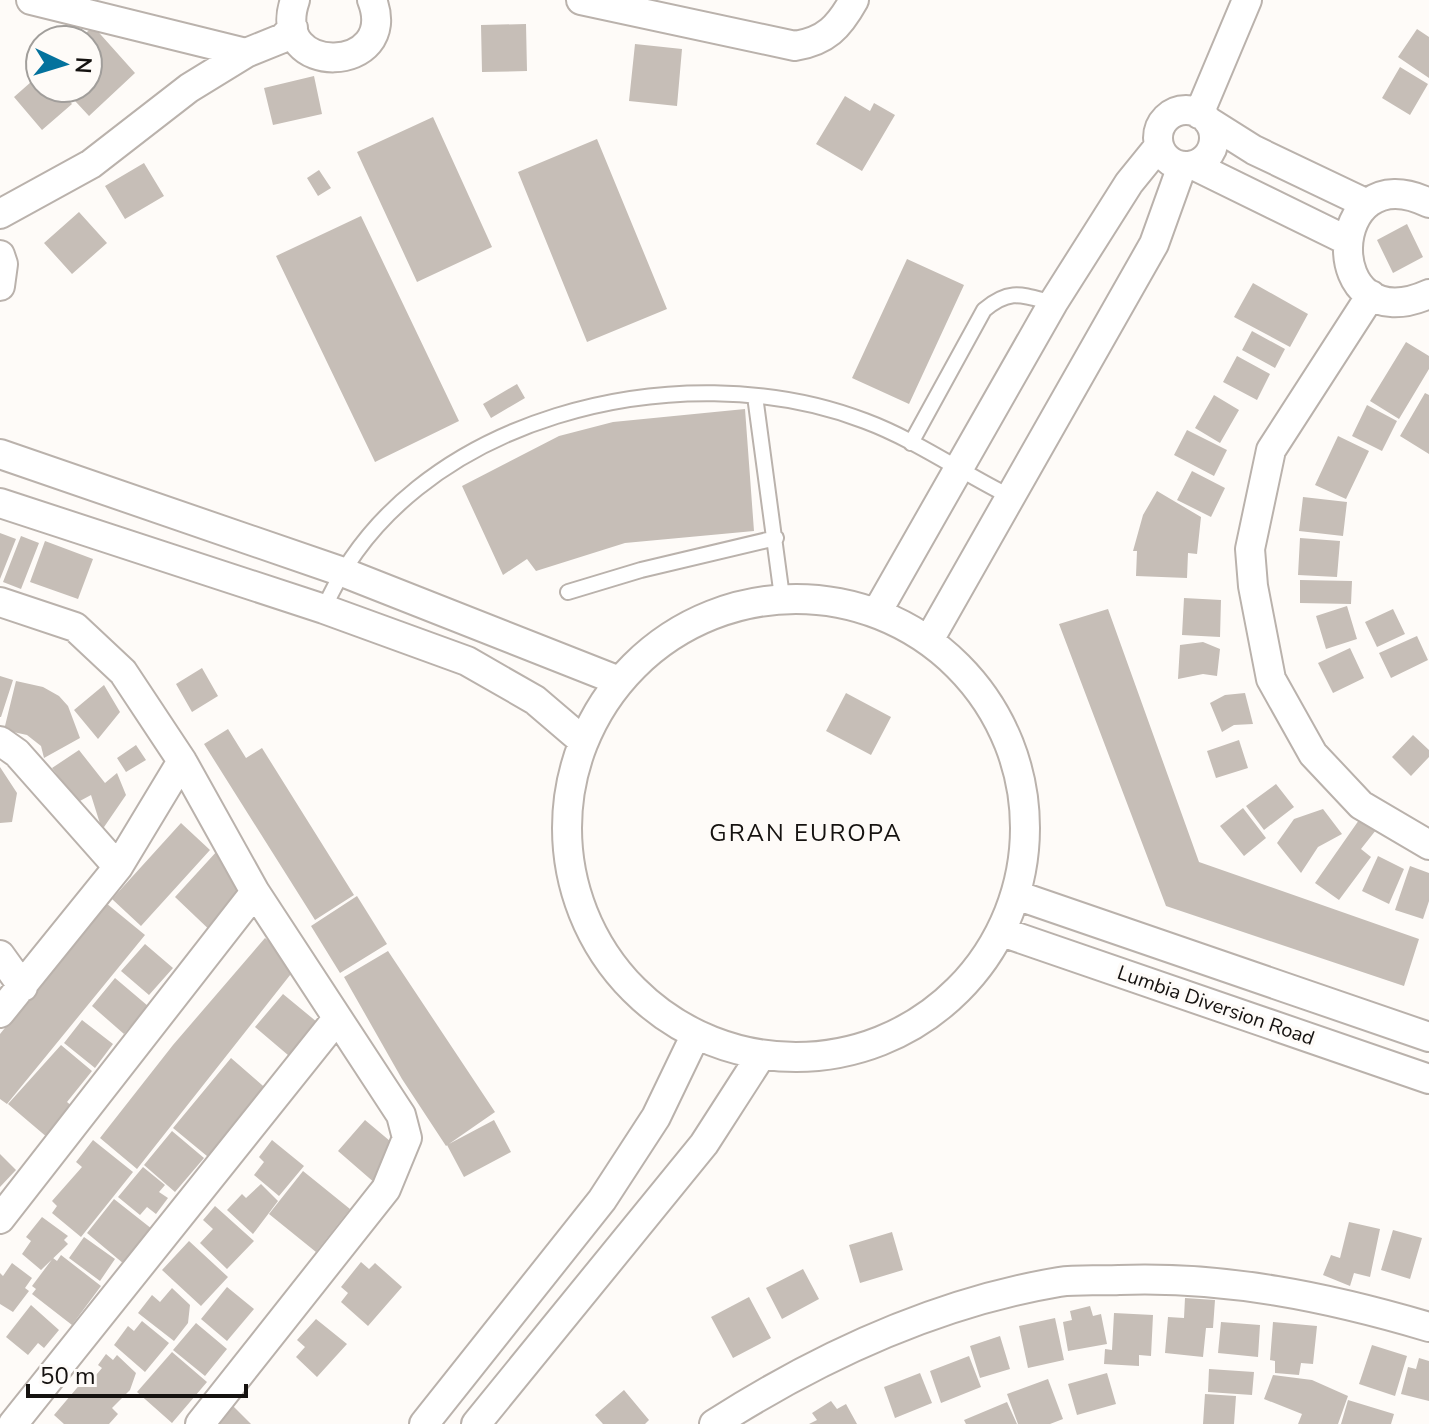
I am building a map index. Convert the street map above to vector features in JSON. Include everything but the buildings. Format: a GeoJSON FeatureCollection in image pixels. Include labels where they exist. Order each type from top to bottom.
{"type":"FeatureCollection","features":[{"type":"Feature","properties":{"kind":"street"},"geometry":{"type":"LineString","coordinates":[[31,0],[246,53]]}},
{"type":"Feature","properties":{"kind":"street"},"geometry":{"type":"LineString","coordinates":[[581,0],[670,8],[762,41],[795,46],[816,42],[840,25],[854,0]]}},
{"type":"Feature","properties":{"kind":"street"},"geometry":{"type":"LineString","coordinates":[[929,640],[1154,244],[1188,166],[1203,161],[1214,142],[1204,117],[1247,0]]}},
{"type":"Feature","properties":{"kind":"street"},"geometry":{"type":"LineString","coordinates":[[294,14],[300,43],[313,54],[329,59],[346,58],[361,50],[371,37],[380,1]]}},
{"type":"Feature","properties":{"kind":"street"},"geometry":{"type":"LineString","coordinates":[[0,214],[91,164],[189,88],[246,53],[283,38],[294,14]]}},
{"type":"Feature","properties":{"kind":"street"},"geometry":{"type":"LineString","coordinates":[[877,612],[1053,303],[1129,183],[1159,146],[1161,124],[1169,116],[1178,111],[1204,117],[1254,150],[1367,204]]}},
{"type":"Feature","properties":{"kind":"street"},"geometry":{"type":"LineString","coordinates":[[1159,146],[1172,163],[1188,166],[1346,240]]}},
{"type":"Feature","properties":{"kind":"street"},"geometry":{"type":"LineString","coordinates":[[1429,201],[1408,194],[1387,195],[1367,204],[1353,219],[1346,240],[1346,261],[1355,280],[1371,295],[1391,302],[1412,301],[1429,294]]}},
{"type":"Feature","properties":{"kind":"street"},"geometry":{"type":"LineString","coordinates":[[0,255],[3,264],[0,286]]}},
{"type":"Feature","properties":{"kind":"street"},"geometry":{"type":"LineString","coordinates":[[1371,295],[1271,450],[1250,549],[1253,586],[1271,679],[1313,754],[1361,805],[1429,845]]}},
{"type":"Feature","properties":{"kind":"street"},"geometry":{"type":"LineString","coordinates":[[0,454],[340,571],[619,681]]}},
{"type":"Feature","properties":{"kind":"street"},"geometry":{"type":"LineString","coordinates":[[0,503],[324,609],[467,661],[535,700],[583,741]]}},
{"type":"Feature","properties":{"kind":"street"},"geometry":{"type":"LineString","coordinates":[[782,597],[831,600],[877,612],[929,640],[978,687],[1011,747],[1025,814],[1016,895],[1002,932],[956,994],[899,1036],[831,1057],[760,1057],[695,1036],[638,997],[595,942],[590,929],[571,877],[566,808],[583,741],[619,681],[665,638],[721,610],[782,597]]}},
{"type":"Feature","properties":{"kind":"street"},"geometry":{"type":"LineString","coordinates":[[0,602],[75,627],[123,672],[182,761],[255,892],[401,1115],[407,1138],[399,1165],[386,1189],[200,1424]]}},
{"type":"Feature","properties":{"kind":"street"},"geometry":{"type":"LineString","coordinates":[[0,741],[17,753],[118,867]]}},
{"type":"Feature","properties":{"kind":"street"},"geometry":{"type":"LineString","coordinates":[[0,1013],[118,867],[182,761]]}},
{"type":"Feature","properties":{"kind":"street"},"geometry":{"type":"LineString","coordinates":[[0,1219],[255,892]]}},
{"type":"Feature","properties":{"kind":"street","name":"Lumbia Diversion Road"},"geometry":{"type":"LineString","coordinates":[[1016,895],[1429,1037]]}},
{"type":"Feature","properties":{"kind":"street","name":"Lumbia Diversion Road"},"geometry":{"type":"LineString","coordinates":[[1002,932],[1429,1079]]}},
{"type":"Feature","properties":{"kind":"street"},"geometry":{"type":"LineString","coordinates":[[0,955],[23,987]]}},
{"type":"Feature","properties":{"kind":"street"},"geometry":{"type":"LineString","coordinates":[[0,1413],[13,1424],[336,1020]]}},
{"type":"Feature","properties":{"kind":"street"},"geometry":{"type":"LineString","coordinates":[[424,1424],[602,1200],[656,1117],[695,1036]]}},
{"type":"Feature","properties":{"kind":"street"},"geometry":{"type":"LineString","coordinates":[[476,1424],[704,1144],[760,1057]]}},
{"type":"Feature","properties":{"kind":"street"},"geometry":{"type":"LineString","coordinates":[[714,1424],[758,1396],[847,1350],[948,1308],[1061,1282],[1165,1278],[1255,1286],[1366,1308],[1429,1327]]}},
{"type":"Feature","properties":{"kind":"lane"},"geometry":{"type":"LineString","coordinates":[[911,443],[984,310],[1001,296],[1019,294],[1053,303]]}},
{"type":"Feature","properties":{"kind":"lane"},"geometry":{"type":"LineString","coordinates":[[324,609],[340,571],[381,522],[423,485],[493,441],[606,402],[679,393],[755,396],[864,420],[1011,497]]}},
{"type":"Feature","properties":{"kind":"lane"},"geometry":{"type":"LineString","coordinates":[[755,396],[782,597]]}},
{"type":"Feature","properties":{"kind":"lane"},"geometry":{"type":"LineString","coordinates":[[568,592],[641,570],[776,538]]}},
{"type":"Feature","properties":{"kind":"district","name":"GRAN EUROPA"},"geometry":{"type":"Point","coordinates":[806,833]}}]}
